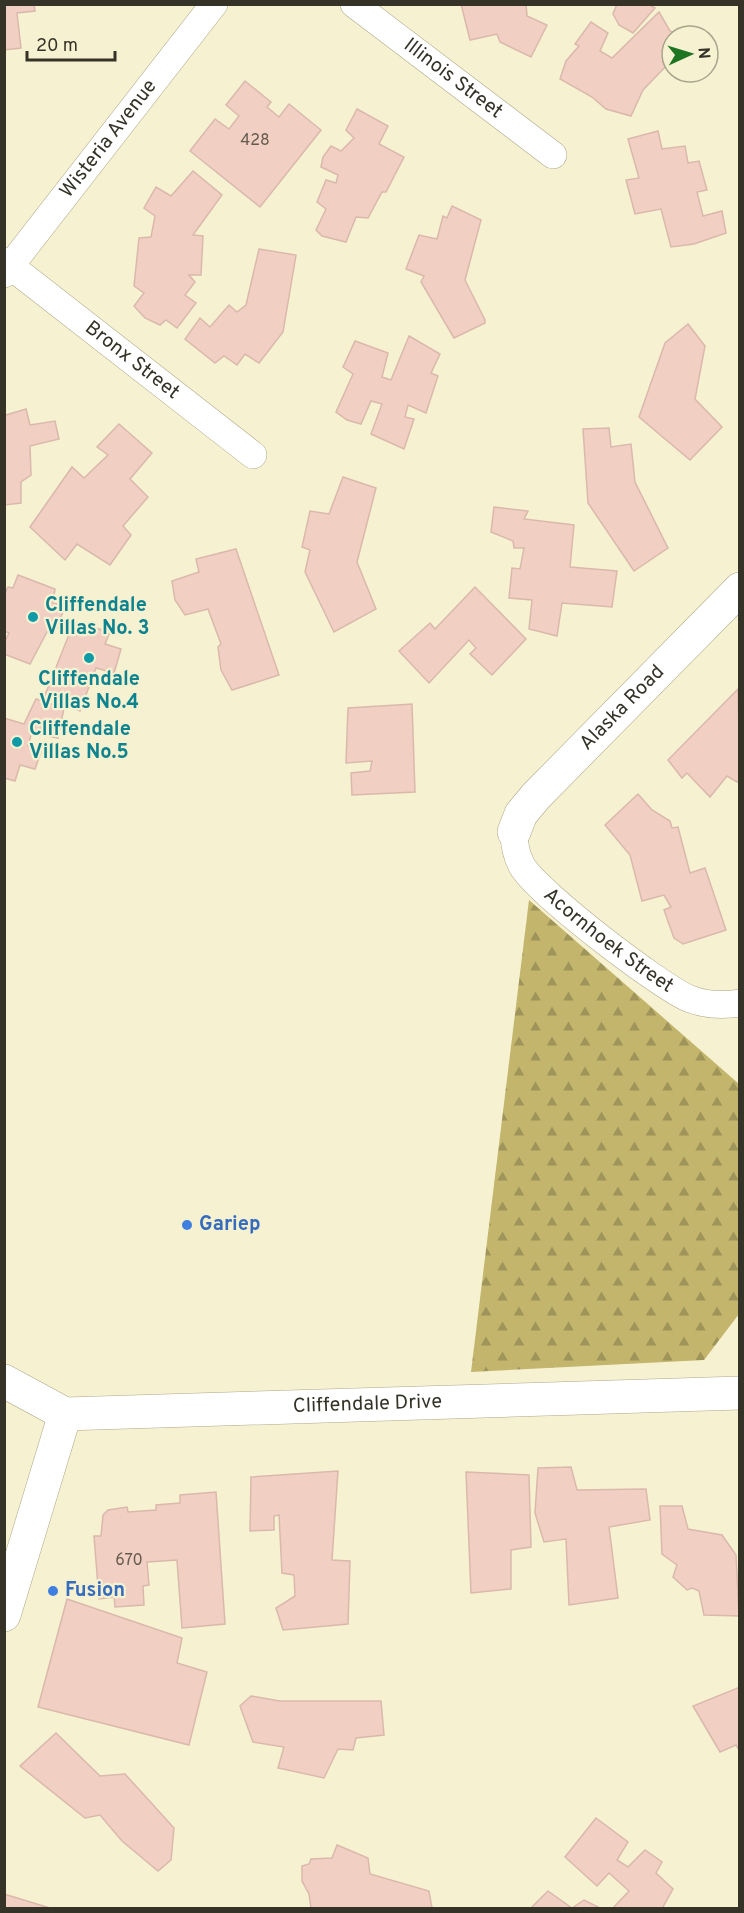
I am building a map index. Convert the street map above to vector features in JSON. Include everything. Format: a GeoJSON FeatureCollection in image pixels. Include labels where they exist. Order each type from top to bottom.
{"type":"FeatureCollection","features":[{"type":"Feature","properties":{"kind":"street","name":"Wisteria Avenue"},"geometry":{"type":"LineString","coordinates":[[7,267],[214,4]]}},
{"type":"Feature","properties":{"kind":"street","name":"Illinois Street"},"geometry":{"type":"LineString","coordinates":[[354,4],[553,155]]}},
{"type":"Feature","properties":{"kind":"street","name":"Bronx Street"},"geometry":{"type":"LineString","coordinates":[[7,267],[253,455]]}},
{"type":"Feature","properties":{"kind":"street","name":"Alaska Road"},"geometry":{"type":"LineString","coordinates":[[514,832],[521,814],[536,795],[740,589]]}},
{"type":"Feature","properties":{"kind":"street","name":"Acornhoek Street"},"geometry":{"type":"LineString","coordinates":[[514,832],[514,845],[519,858],[534,882],[633,961],[689,998],[717,1005],[740,1003]]}},
{"type":"Feature","properties":{"kind":"street"},"geometry":{"type":"LineString","coordinates":[[4,1381],[65,1414],[4,1615]]}},
{"type":"Feature","properties":{"kind":"street","name":"Cliffendale Drive"},"geometry":{"type":"LineString","coordinates":[[65,1414],[740,1393]]}},
{"type":"Feature","properties":{"kind":"green space"},"geometry":{"type":"Polygon","coordinates":[[[529,900],[739,1084],[739,1314],[704,1360],[471,1372],[529,900]]]}},
{"type":"Feature","properties":{"kind":"building"},"geometry":{"type":"Polygon","coordinates":[[[4,4],[34,4],[35,11],[17,13],[21,48],[4,50],[4,4]]]}},
{"type":"Feature","properties":{"kind":"building"},"geometry":{"type":"Polygon","coordinates":[[[461,4],[526,4],[527,16],[547,25],[531,57],[500,42],[497,34],[470,40],[461,4]]]}},
{"type":"Feature","properties":{"kind":"building"},"geometry":{"type":"Polygon","coordinates":[[[617,4],[648,4],[655,8],[633,33],[619,25],[613,14],[617,4]]]}},
{"type":"Feature","properties":{"kind":"building"},"geometry":{"type":"Polygon","coordinates":[[[659,12],[666,24],[660,24],[660,72],[643,90],[631,116],[606,109],[592,97],[560,79],[566,61],[579,46],[575,44],[591,22],[608,33],[600,51],[612,58],[659,12]]]}},
{"type":"Feature","properties":{"kind":"building"},"geometry":{"type":"Polygon","coordinates":[[[245,81],[271,102],[267,107],[279,117],[289,104],[321,130],[260,207],[190,151],[215,119],[229,129],[239,116],[226,105],[245,81]]]}},
{"type":"Feature","properties":{"kind":"building"},"geometry":{"type":"Polygon","coordinates":[[[357,109],[388,126],[379,144],[404,157],[386,192],[382,192],[368,218],[356,217],[346,242],[322,236],[316,230],[326,209],[317,202],[326,180],[336,183],[338,175],[321,167],[323,157],[331,146],[341,151],[354,138],[346,130],[357,109]]]}},
{"type":"Feature","properties":{"kind":"building"},"geometry":{"type":"Polygon","coordinates":[[[658,131],[662,149],[685,146],[688,163],[699,161],[707,190],[697,192],[703,216],[722,211],[726,233],[694,244],[671,247],[661,209],[635,214],[626,180],[639,178],[628,139],[658,131]]]}},
{"type":"Feature","properties":{"kind":"building"},"geometry":{"type":"Polygon","coordinates":[[[193,171],[222,195],[193,235],[203,236],[201,275],[189,275],[195,282],[185,295],[196,303],[177,328],[166,320],[160,325],[145,318],[134,306],[144,293],[134,286],[139,238],[151,237],[155,216],[144,208],[156,187],[171,196],[193,171]]]}},
{"type":"Feature","properties":{"kind":"building"},"geometry":{"type":"Polygon","coordinates":[[[452,206],[481,220],[465,280],[485,320],[485,323],[454,338],[421,282],[424,276],[406,269],[419,235],[437,239],[443,216],[447,218],[452,206]]]}},
{"type":"Feature","properties":{"kind":"building"},"geometry":{"type":"Polygon","coordinates":[[[259,249],[296,255],[283,332],[259,363],[245,354],[237,365],[224,356],[215,363],[185,339],[200,318],[210,327],[229,305],[237,312],[246,305],[259,249]]]}},
{"type":"Feature","properties":{"kind":"building"},"geometry":{"type":"Polygon","coordinates":[[[688,324],[705,346],[695,399],[722,427],[690,460],[639,417],[665,343],[688,324]]]}},
{"type":"Feature","properties":{"kind":"building"},"geometry":{"type":"Polygon","coordinates":[[[409,336],[440,354],[431,373],[438,376],[426,413],[408,405],[405,417],[414,419],[404,449],[371,434],[382,404],[371,401],[361,424],[347,420],[336,412],[353,374],[343,367],[355,341],[388,353],[382,377],[391,380],[409,336]]]}},
{"type":"Feature","properties":{"kind":"building"},"geometry":{"type":"Polygon","coordinates":[[[26,409],[30,425],[55,421],[59,439],[30,446],[31,475],[21,482],[21,503],[4,505],[4,410],[6,415],[26,409]]]}},
{"type":"Feature","properties":{"kind":"building"},"geometry":{"type":"Polygon","coordinates":[[[119,424],[152,453],[130,479],[148,497],[123,526],[131,535],[110,565],[77,544],[65,560],[30,527],[72,467],[84,478],[108,455],[97,447],[119,424]]]}},
{"type":"Feature","properties":{"kind":"building"},"geometry":{"type":"Polygon","coordinates":[[[609,428],[611,447],[631,444],[635,482],[668,548],[634,571],[588,503],[583,429],[609,428]]]}},
{"type":"Feature","properties":{"kind":"building"},"geometry":{"type":"Polygon","coordinates":[[[343,477],[376,488],[357,562],[376,609],[334,632],[305,572],[310,550],[302,547],[310,511],[329,514],[343,477]]]}},
{"type":"Feature","properties":{"kind":"building"},"geometry":{"type":"Polygon","coordinates":[[[494,507],[528,511],[524,519],[574,525],[570,567],[617,571],[612,607],[562,603],[557,636],[529,629],[532,600],[509,598],[512,568],[520,569],[524,548],[514,548],[513,541],[491,532],[494,507]]]}},
{"type":"Feature","properties":{"kind":"building"},"geometry":{"type":"Polygon","coordinates":[[[236,549],[279,675],[232,690],[221,670],[218,647],[221,644],[208,609],[185,615],[175,600],[172,581],[199,572],[196,559],[236,549]]]}},
{"type":"Feature","properties":{"kind":"building","name":"Cliffendale Villas No. 3"},"geometry":{"type":"Polygon","coordinates":[[[18,575],[55,589],[53,603],[65,606],[57,628],[47,632],[30,664],[4,654],[4,643],[9,633],[4,631],[4,595],[8,587],[13,588],[18,575]]]}},
{"type":"Feature","properties":{"kind":"building"},"geometry":{"type":"Polygon","coordinates":[[[475,587],[526,639],[492,675],[470,654],[476,648],[469,640],[429,683],[399,651],[430,623],[435,629],[475,587]]]}},
{"type":"Feature","properties":{"kind":"building","name":"Cliffendale Villas No.4"},"geometry":{"type":"Polygon","coordinates":[[[74,622],[110,632],[105,644],[121,649],[114,673],[96,668],[80,711],[45,695],[74,622]]]}},
{"type":"Feature","properties":{"kind":"building"},"geometry":{"type":"Polygon","coordinates":[[[738,689],[740,779],[737,782],[727,776],[710,797],[687,773],[682,778],[668,760],[738,689]]]}},
{"type":"Feature","properties":{"kind":"building","name":"Cliffendale Villas No.5"},"geometry":{"type":"Polygon","coordinates":[[[36,699],[64,708],[58,738],[37,734],[33,728],[28,746],[41,752],[35,769],[20,765],[15,781],[4,778],[4,718],[24,724],[36,699]]]}},
{"type":"Feature","properties":{"kind":"building"},"geometry":{"type":"Polygon","coordinates":[[[412,704],[415,792],[352,795],[351,773],[370,771],[372,761],[346,763],[348,708],[412,704]]]}},
{"type":"Feature","properties":{"kind":"building"},"geometry":{"type":"Polygon","coordinates":[[[638,794],[652,810],[670,821],[672,828],[678,827],[690,873],[705,868],[726,930],[683,944],[674,938],[664,910],[671,907],[664,895],[642,901],[630,855],[605,825],[638,794]]]}},
{"type":"Feature","properties":{"kind":"building"},"geometry":{"type":"Polygon","coordinates":[[[571,1467],[577,1490],[646,1489],[650,1520],[609,1527],[618,1598],[569,1605],[566,1539],[544,1542],[535,1513],[538,1468],[571,1467]]]}},
{"type":"Feature","properties":{"kind":"building"},"geometry":{"type":"Polygon","coordinates":[[[338,1471],[332,1560],[350,1561],[348,1624],[283,1630],[276,1608],[295,1596],[294,1575],[282,1573],[279,1515],[274,1516],[274,1530],[250,1531],[251,1477],[338,1471]]]}},
{"type":"Feature","properties":{"kind":"building"},"geometry":{"type":"Polygon","coordinates":[[[466,1472],[529,1475],[531,1547],[511,1550],[511,1589],[471,1593],[466,1472]]]}},
{"type":"Feature","properties":{"kind":"building"},"geometry":{"type":"Polygon","coordinates":[[[216,1492],[225,1624],[182,1628],[177,1560],[147,1562],[149,1585],[143,1586],[144,1605],[115,1607],[114,1597],[99,1599],[94,1536],[101,1536],[103,1515],[108,1510],[127,1507],[128,1512],[156,1510],[156,1505],[180,1503],[180,1495],[216,1492]]]}},
{"type":"Feature","properties":{"kind":"building"},"geometry":{"type":"Polygon","coordinates":[[[660,1506],[682,1506],[688,1529],[722,1535],[736,1555],[739,1616],[704,1615],[699,1591],[692,1588],[687,1590],[673,1577],[677,1565],[662,1554],[660,1506]]]}},
{"type":"Feature","properties":{"kind":"building"},"geometry":{"type":"Polygon","coordinates":[[[67,1599],[182,1638],[177,1663],[207,1672],[189,1745],[38,1707],[67,1599]]]}},
{"type":"Feature","properties":{"kind":"building"},"geometry":{"type":"Polygon","coordinates":[[[740,1687],[740,1752],[736,1745],[720,1752],[693,1706],[740,1687]]]}},
{"type":"Feature","properties":{"kind":"building"},"geometry":{"type":"Polygon","coordinates":[[[251,1696],[280,1701],[381,1701],[384,1735],[356,1738],[353,1750],[338,1749],[324,1778],[278,1768],[284,1747],[253,1742],[240,1706],[251,1696]]]}},
{"type":"Feature","properties":{"kind":"building"},"geometry":{"type":"Polygon","coordinates":[[[56,1733],[100,1776],[125,1774],[174,1828],[171,1860],[158,1871],[122,1841],[100,1815],[85,1818],[20,1766],[56,1733]]]}},
{"type":"Feature","properties":{"kind":"building"},"geometry":{"type":"Polygon","coordinates":[[[596,1818],[628,1842],[617,1860],[628,1867],[645,1850],[662,1862],[656,1873],[673,1889],[663,1907],[665,1908],[613,1908],[629,1891],[609,1873],[597,1886],[565,1857],[596,1818]]]}},
{"type":"Feature","properties":{"kind":"building"},"geometry":{"type":"Polygon","coordinates":[[[337,1845],[368,1858],[370,1874],[429,1891],[432,1908],[311,1908],[309,1894],[302,1881],[302,1866],[309,1864],[311,1859],[332,1858],[337,1845]]]}},
{"type":"Feature","properties":{"kind":"building"},"geometry":{"type":"Polygon","coordinates":[[[548,1891],[572,1908],[531,1908],[548,1891]]]}},
{"type":"Feature","properties":{"kind":"building"},"geometry":{"type":"Polygon","coordinates":[[[4,1894],[50,1908],[4,1908],[4,1894]]]}},
{"type":"Feature","properties":{"kind":"building"},"geometry":{"type":"Polygon","coordinates":[[[584,1900],[600,1908],[572,1908],[584,1900]]]}},
{"type":"Feature","properties":{"kind":"place","name":"Cliffendale Villas No. 3"},"geometry":{"type":"Point","coordinates":[33,617]}},
{"type":"Feature","properties":{"kind":"place","name":"Cliffendale Villas No.4"},"geometry":{"type":"Point","coordinates":[89,658]}},
{"type":"Feature","properties":{"kind":"place","name":"Cliffendale Villas No.5"},"geometry":{"type":"Point","coordinates":[17,742]}},
{"type":"Feature","properties":{"kind":"place","name":"Gariep"},"geometry":{"type":"Point","coordinates":[187,1225]}},
{"type":"Feature","properties":{"kind":"place","name":"Fusion"},"geometry":{"type":"Point","coordinates":[53,1591]}}]}
